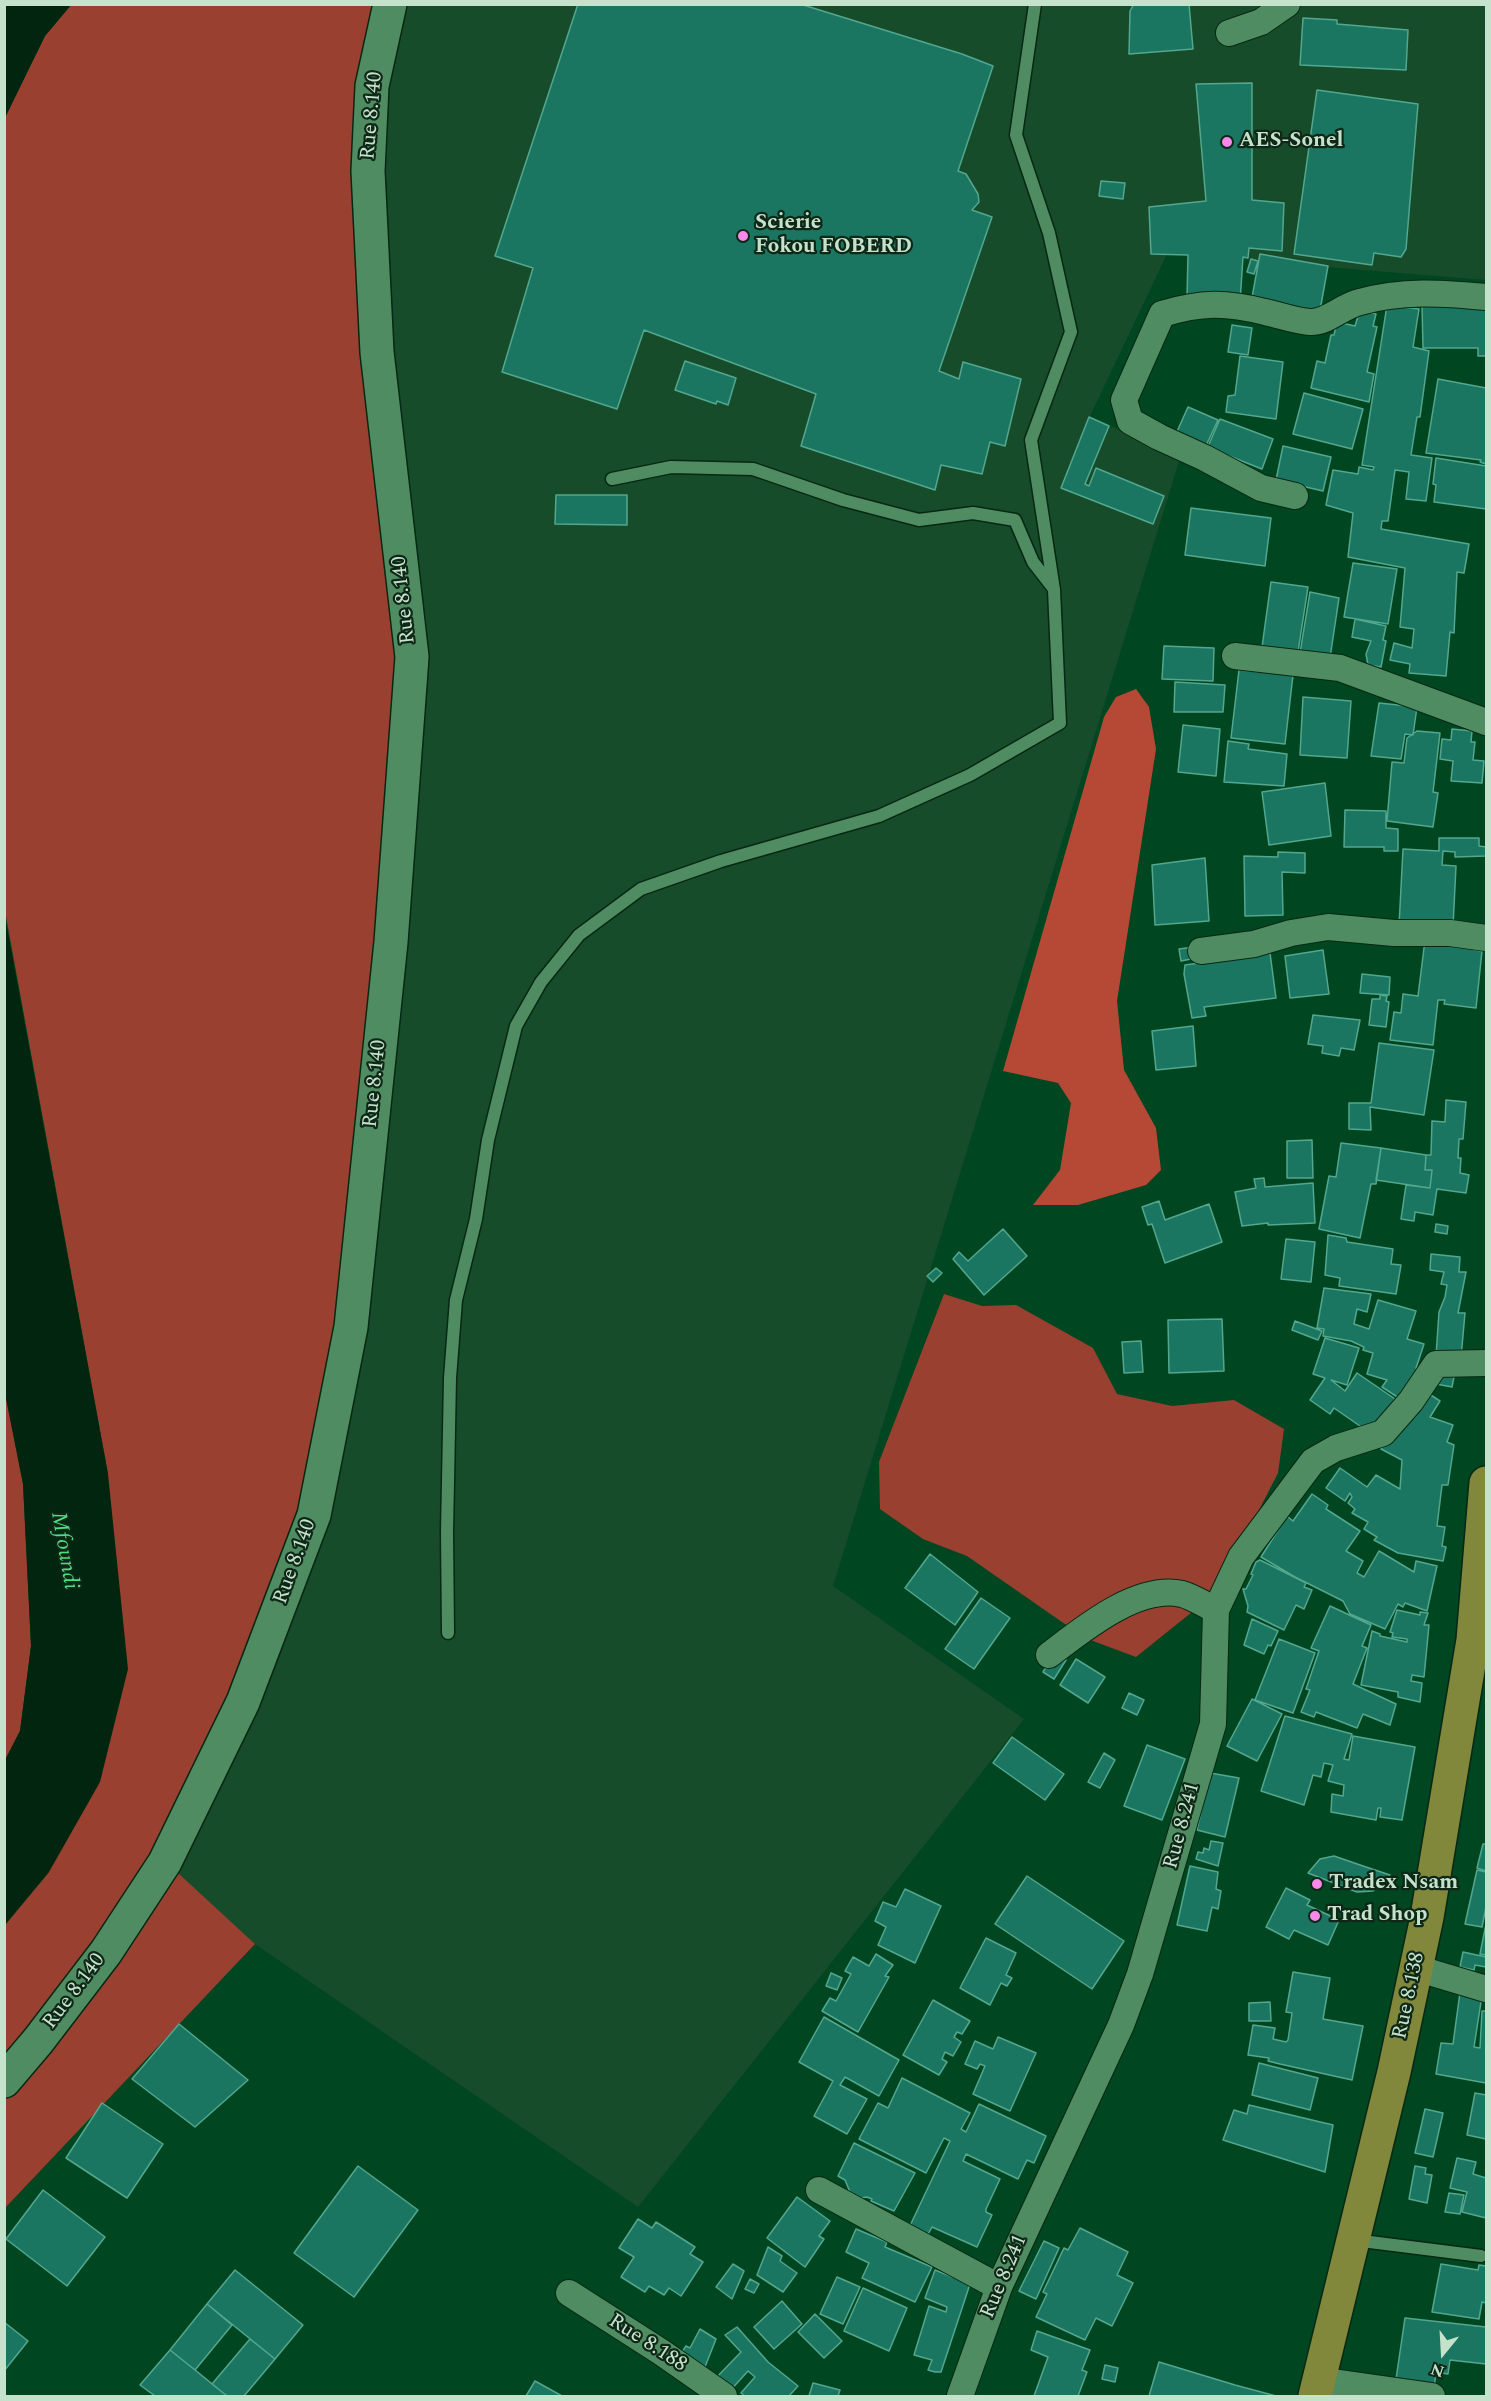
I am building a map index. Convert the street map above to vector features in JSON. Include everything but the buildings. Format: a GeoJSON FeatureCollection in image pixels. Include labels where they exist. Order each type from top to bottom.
{"type":"FeatureCollection","features":[{"type":"Feature","properties":{"kind":"main road","name":"Rue 8.140"},"geometry":{"type":"LineString","coordinates":[[4,2081],[39,2041],[106,1952],[165,1862],[243,1702],[314,1515],[351,1328],[391,942],[412,657],[377,352],[369,182],[372,86],[390,4]]}},
{"type":"Feature","properties":{"kind":"main road","name":"Rue 8.138"},"geometry":{"type":"LineString","coordinates":[[1317,2388],[1394,2072],[1427,1917],[1473,1640],[1486,1483]]}},
{"type":"Feature","properties":{"kind":"street"},"geometry":{"type":"LineString","coordinates":[[1229,33],[1261,22],[1287,4]]}},
{"type":"Feature","properties":{"kind":"street"},"geometry":{"type":"LineString","coordinates":[[1295,496],[1261,488],[1130,421],[1124,400],[1162,314],[1210,303],[1256,309],[1309,322],[1324,321],[1334,312],[1386,295],[1436,292],[1486,297]]}},
{"type":"Feature","properties":{"kind":"street"},"geometry":{"type":"LineString","coordinates":[[1235,656],[1340,668],[1486,722]]}},
{"type":"Feature","properties":{"kind":"street"},"geometry":{"type":"LineString","coordinates":[[1201,951],[1254,944],[1291,933],[1328,927],[1394,933],[1449,933],[1486,938]]}},
{"type":"Feature","properties":{"kind":"street","name":"Rue 8.241"},"geometry":{"type":"LineString","coordinates":[[960,2397],[999,2287],[1102,2067],[1140,1974],[1213,1724],[1216,1610],[1241,1557],[1313,1461],[1336,1448],[1383,1432],[1411,1401],[1436,1364],[1486,1363]]}},
{"type":"Feature","properties":{"kind":"street"},"geometry":{"type":"LineString","coordinates":[[1049,1655],[1101,1616],[1148,1594],[1181,1594],[1216,1610]]}},
{"type":"Feature","properties":{"kind":"street"},"geometry":{"type":"LineString","coordinates":[[1416,1968],[1486,1989]]}},
{"type":"Feature","properties":{"kind":"street"},"geometry":{"type":"LineString","coordinates":[[819,2190],[999,2287]]}},
{"type":"Feature","properties":{"kind":"street","name":"Rue 8.188"},"geometry":{"type":"LineString","coordinates":[[569,2293],[661,2352],[724,2397]]}},
{"type":"Feature","properties":{"kind":"street"},"geometry":{"type":"LineString","coordinates":[[1317,2388],[1432,2397]]}},
{"type":"Feature","properties":{"kind":"lane"},"geometry":{"type":"LineString","coordinates":[[448,1634],[450,1378],[456,1300],[476,1220],[488,1140],[516,1026],[536,991],[579,935],[641,889],[721,861],[879,816],[970,775],[1060,723],[1054,590],[1031,440],[1071,332],[1049,233],[1016,135],[1035,4]]}},
{"type":"Feature","properties":{"kind":"lane"},"geometry":{"type":"LineString","coordinates":[[612,479],[671,467],[753,469],[843,500],[919,520],[973,513],[1015,519],[1033,562],[1054,590]]}},
{"type":"Feature","properties":{"kind":"lane"},"geometry":{"type":"LineString","coordinates":[[1352,2240],[1481,2256]]}},
{"type":"Feature","properties":{"kind":"shaded area"},"geometry":{"type":"Polygon","coordinates":[[[71,5],[390,5],[372,86],[412,657],[314,1515],[165,1861],[255,1944],[5,2208],[5,1925],[49,1872],[108,1474],[5,911],[4,118],[45,36],[71,5]]]}},
{"type":"Feature","properties":{"kind":"shaded area"},"geometry":{"type":"Polygon","coordinates":[[[390,5],[1486,5],[1486,280],[1167,254],[1090,416],[1180,458],[833,1586],[1024,1719],[638,2207],[255,1944],[165,1862],[377,352],[390,5]]]}},
{"type":"Feature","properties":{"kind":"shaded area"},"geometry":{"type":"Polygon","coordinates":[[[1136,689],[1149,707],[1156,749],[1117,1001],[1124,1070],[1156,1128],[1161,1170],[1146,1185],[1078,1205],[1033,1205],[1060,1170],[1071,1103],[1058,1083],[1003,1071],[1104,717],[1116,697],[1136,689]]]}},
{"type":"Feature","properties":{"kind":"shaded area"},"geometry":{"type":"Polygon","coordinates":[[[944,1294],[982,1306],[1016,1305],[1093,1348],[1117,1394],[1172,1406],[1234,1400],[1284,1429],[1278,1473],[1217,1592],[1136,1657],[1085,1638],[967,1556],[923,1539],[880,1509],[879,1462],[944,1294]]]}},
{"type":"Feature","properties":{"kind":"shaded area"},"geometry":{"type":"Polygon","coordinates":[[[4,1388],[23,1484],[31,1646],[20,1731],[5,1760],[4,1388]]]}},
{"type":"Feature","properties":{"kind":"water"},"geometry":{"type":"Polygon","coordinates":[[[5,4],[71,5],[45,36],[5,118],[5,4]]]}},
{"type":"Feature","properties":{"kind":"water","name":"Mfoundi"},"geometry":{"type":"Polygon","coordinates":[[[4,911],[108,1474],[128,1669],[100,1782],[49,1872],[5,1925],[5,1760],[20,1731],[31,1646],[23,1484],[4,1388],[4,911]]]}},
{"type":"Feature","properties":{"kind":"place","name":"AES-Sonel"},"geometry":{"type":"Point","coordinates":[1227,142]}},
{"type":"Feature","properties":{"kind":"place","name":"Scierie Fokou FOBERD"},"geometry":{"type":"Point","coordinates":[743,236]}},
{"type":"Feature","properties":{"kind":"place","name":"Tradex Nsam"},"geometry":{"type":"Point","coordinates":[1317,1884]}},
{"type":"Feature","properties":{"kind":"place","name":"Trad Shop"},"geometry":{"type":"Point","coordinates":[1315,1916]}}]}
